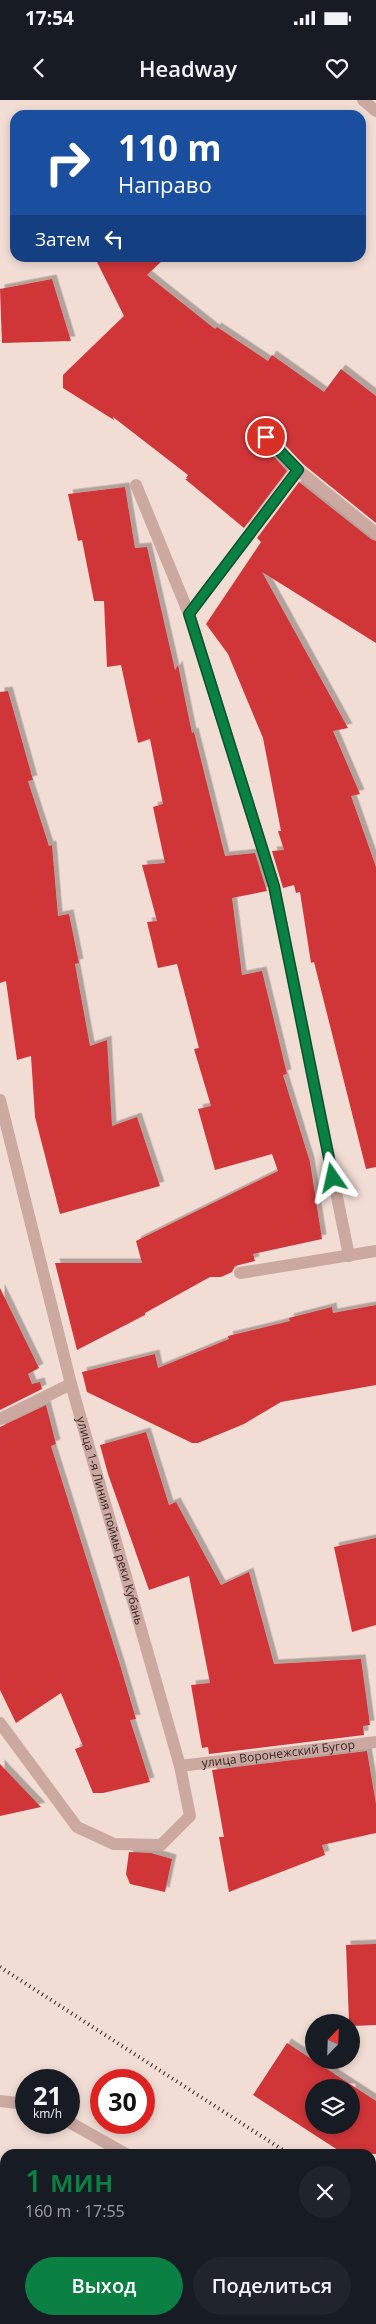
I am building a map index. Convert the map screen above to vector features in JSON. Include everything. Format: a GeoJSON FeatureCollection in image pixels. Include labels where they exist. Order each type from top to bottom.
{"type":"FeatureCollection","features":[{"type":"Feature","properties":{"kind":"street"},"geometry":{"type":"LineString","coordinates":[[363,100],[376,111]]}},
{"type":"Feature","properties":{"kind":"street"},"geometry":{"type":"LineString","coordinates":[[266,437],[298,470],[376,533]]}},
{"type":"Feature","properties":{"kind":"street"},"geometry":{"type":"LineString","coordinates":[[189,614],[298,470]]}},
{"type":"Feature","properties":{"kind":"street"},"geometry":{"type":"LineString","coordinates":[[136,485],[189,614],[274,886],[349,1256]]}},
{"type":"Feature","properties":{"kind":"street","name":"улица 1-я Линия поймы реки Кубань"},"geometry":{"type":"LineString","coordinates":[[0,1100],[71,1384],[180,1766],[190,1816],[160,1845],[114,1844],[77,1826],[0,1723]]}},
{"type":"Feature","properties":{"kind":"street"},"geometry":{"type":"LineString","coordinates":[[240,1273],[376,1251]]}},
{"type":"Feature","properties":{"kind":"street"},"geometry":{"type":"LineString","coordinates":[[0,1419],[71,1384]]}},
{"type":"Feature","properties":{"kind":"street","name":"улица Воронежский Бугор"},"geometry":{"type":"LineString","coordinates":[[180,1766],[376,1742]]}},
{"type":"Feature","properties":{"kind":"street"},"geometry":{"type":"LineString","coordinates":[[0,2101],[15,2103]]}},
{"type":"Feature","properties":{"kind":"street"},"geometry":{"type":"LineString","coordinates":[[80,2128],[117,2149]]}},
{"type":"Feature","properties":{"kind":"building"},"geometry":{"type":"Polygon","coordinates":[[[97,262],[161,262],[147,275],[215,329],[217,327],[268,361],[272,355],[324,392],[341,369],[376,396],[376,523],[303,464],[272,431],[264,429],[258,434],[258,439],[287,471],[244,528],[185,479],[188,479],[186,478],[188,475],[113,417],[114,420],[63,388],[63,375],[124,316],[97,262]]]}},
{"type":"Feature","properties":{"kind":"building"},"geometry":{"type":"Polygon","coordinates":[[[52,279],[71,341],[2,343],[0,289],[52,279]]]}},
{"type":"Feature","properties":{"kind":"building"},"geometry":{"type":"Polygon","coordinates":[[[299,482],[376,541],[376,643],[262,572],[348,728],[333,731],[360,794],[351,796],[376,867],[376,1167],[366,1169],[314,962],[311,963],[300,892],[296,893],[294,885],[283,888],[272,851],[284,850],[278,831],[281,831],[263,738],[228,654],[206,624],[261,542],[257,538],[299,482]]]}},
{"type":"Feature","properties":{"kind":"building"},"geometry":{"type":"Polygon","coordinates":[[[125,487],[135,548],[147,547],[175,670],[178,665],[192,733],[194,732],[225,856],[255,853],[267,891],[232,898],[242,975],[262,971],[287,1074],[283,1075],[310,1162],[322,1239],[253,1254],[255,1261],[235,1266],[232,1272],[221,1277],[210,1277],[145,1313],[145,1315],[77,1350],[55,1263],[142,1263],[136,1241],[278,1171],[272,1154],[215,1170],[198,1109],[211,1106],[194,1049],[199,1048],[177,964],[158,968],[147,922],[157,921],[142,865],[165,863],[153,807],[163,804],[150,739],[138,743],[121,665],[107,667],[104,601],[94,601],[82,540],[78,541],[68,494],[125,487]]]}},
{"type":"Feature","properties":{"kind":"building"},"geometry":{"type":"Polygon","coordinates":[[[8,691],[33,780],[28,781],[49,846],[52,845],[58,916],[69,914],[79,963],[75,964],[90,1046],[107,1040],[112,1126],[137,1117],[160,1186],[60,1214],[35,1117],[31,1056],[17,1060],[6,981],[0,983],[0,692],[8,691]]]}},
{"type":"Feature","properties":{"kind":"building"},"geometry":{"type":"Polygon","coordinates":[[[0,1288],[39,1368],[28,1374],[32,1384],[40,1382],[42,1389],[0,1410],[0,1288]]]}},
{"type":"Feature","properties":{"kind":"building"},"geometry":{"type":"Polygon","coordinates":[[[376,1305],[376,1385],[281,1402],[244,1424],[198,1443],[192,1443],[87,1392],[82,1372],[155,1354],[158,1368],[229,1339],[228,1336],[290,1321],[289,1318],[332,1307],[333,1313],[376,1305]]]}},
{"type":"Feature","properties":{"kind":"building"},"geometry":{"type":"Polygon","coordinates":[[[46,1405],[56,1444],[51,1446],[136,1719],[130,1720],[150,1782],[103,1793],[93,1793],[75,1749],[83,1746],[61,1693],[16,1723],[0,1690],[0,1427],[46,1405]]]}},
{"type":"Feature","properties":{"kind":"building"},"geometry":{"type":"Polygon","coordinates":[[[146,1432],[169,1505],[176,1502],[221,1585],[249,1572],[274,1664],[361,1659],[370,1725],[363,1726],[364,1735],[209,1754],[208,1747],[202,1748],[191,1685],[210,1683],[189,1576],[149,1590],[108,1474],[100,1445],[146,1432]]]}},
{"type":"Feature","properties":{"kind":"building"},"geometry":{"type":"Polygon","coordinates":[[[376,1538],[376,1625],[352,1632],[334,1547],[376,1538]]]}},
{"type":"Feature","properties":{"kind":"building"},"geometry":{"type":"Polygon","coordinates":[[[367,1751],[376,1804],[376,1833],[322,1845],[325,1855],[229,1892],[219,1837],[224,1837],[212,1770],[367,1751]]]}},
{"type":"Feature","properties":{"kind":"building"},"geometry":{"type":"Polygon","coordinates":[[[0,1764],[41,1807],[0,1816],[0,1764]]]}},
{"type":"Feature","properties":{"kind":"building"},"geometry":{"type":"Polygon","coordinates":[[[129,1852],[151,1853],[172,1859],[165,1892],[130,1884],[126,1874],[129,1852]]]}},
{"type":"Feature","properties":{"kind":"building"},"geometry":{"type":"Polygon","coordinates":[[[376,1944],[376,2025],[360,2026],[360,2014],[349,2014],[346,1945],[376,1944]]]}},
{"type":"Feature","properties":{"kind":"building"},"geometry":{"type":"Polygon","coordinates":[[[287,2043],[305,2055],[305,2069],[327,2069],[342,2079],[305,2079],[305,2129],[253,2095],[287,2043]]]}},
{"type":"Feature","properties":{"kind":"building"},"geometry":{"type":"Polygon","coordinates":[[[360,2091],[376,2101],[376,2149],[336,2149],[313,2134],[360,2134],[360,2091]]]}},
{"type":"Feature","properties":{"kind":"railway"},"geometry":{"type":"LineString","coordinates":[[0,1967],[281,2149]]}},
{"type":"Feature","properties":{"kind":"route"},"geometry":{"type":"LineString","coordinates":[[266,437],[298,470],[189,614],[274,886],[333,1178]]}}]}
